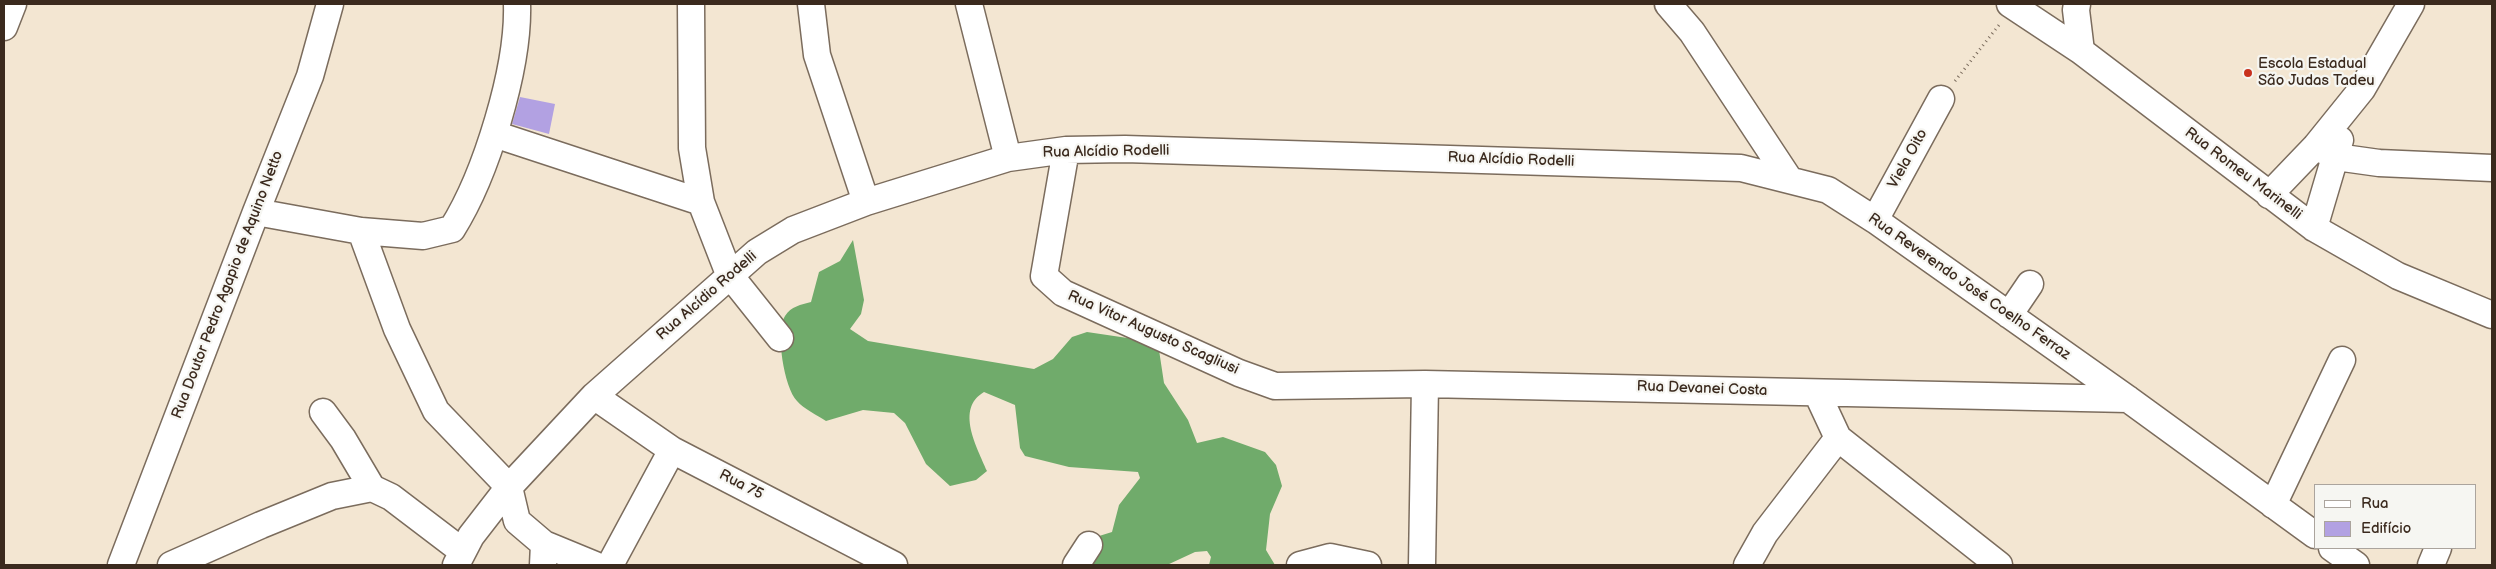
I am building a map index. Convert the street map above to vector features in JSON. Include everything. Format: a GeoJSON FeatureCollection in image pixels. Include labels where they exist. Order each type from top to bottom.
{"type":"FeatureCollection","features":[{"type":"Feature","properties":{"kind":"street"},"geometry":{"type":"LineString","coordinates":[[4,27],[13,4]]}},
{"type":"Feature","properties":{"kind":"street","name":"Rua Doutor Pedro Agapio de Aquino Netto"},"geometry":{"type":"LineString","coordinates":[[121,565],[310,76],[330,4]]}},
{"type":"Feature","properties":{"kind":"street"},"geometry":{"type":"LineString","coordinates":[[256,212],[362,231],[423,236],[452,229],[465,208],[494,134],[510,64],[517,4]]}},
{"type":"Feature","properties":{"kind":"street"},"geometry":{"type":"LineString","coordinates":[[691,4],[692,148],[701,202],[729,274],[780,338]]}},
{"type":"Feature","properties":{"kind":"street"},"geometry":{"type":"LineString","coordinates":[[811,4],[817,55],[866,202]]}},
{"type":"Feature","properties":{"kind":"street"},"geometry":{"type":"LineString","coordinates":[[969,4],[1008,158]]}},
{"type":"Feature","properties":{"kind":"street"},"geometry":{"type":"LineString","coordinates":[[1668,4],[1692,32],[1789,179]]}},
{"type":"Feature","properties":{"kind":"street","name":"Rua Romeu Marinelli"},"geometry":{"type":"LineString","coordinates":[[2013,4],[2081,50],[2314,228],[2398,276],[2492,315]]}},
{"type":"Feature","properties":{"kind":"street"},"geometry":{"type":"LineString","coordinates":[[2077,4],[2076,10],[2081,50]]}},
{"type":"Feature","properties":{"kind":"street"},"geometry":{"type":"LineString","coordinates":[[2314,228],[2326,152],[2346,107],[2362,89],[2411,4]]}},
{"type":"Feature","properties":{"kind":"street","name":"Viela Oito"},"geometry":{"type":"LineString","coordinates":[[1875,220],[1941,99]]}},
{"type":"Feature","properties":{"kind":"street"},"geometry":{"type":"LineString","coordinates":[[494,134],[701,202]]}},
{"type":"Feature","properties":{"kind":"street","name":"Rua Alcídio Rodelli"},"geometry":{"type":"LineString","coordinates":[[459,558],[509,487],[594,396],[729,274],[757,252],[793,230],[866,202],[1008,158],[1066,150],[1125,149],[1741,168],[1789,179]]}},
{"type":"Feature","properties":{"kind":"street","name":"Rua Vitor Augusto Scagliusi"},"geometry":{"type":"LineString","coordinates":[[1066,150],[1044,276],[1063,293],[1239,373],[1275,386]]}},
{"type":"Feature","properties":{"kind":"street"},"geometry":{"type":"LineString","coordinates":[[2269,195],[2326,152],[2379,163],[2492,168]]}},
{"type":"Feature","properties":{"kind":"street","name":"Rua Reverendo José Coelho Ferraz"},"geometry":{"type":"LineString","coordinates":[[1789,179],[1828,190],[1875,220],[2128,399],[2314,534]]}},
{"type":"Feature","properties":{"kind":"street"},"geometry":{"type":"LineString","coordinates":[[362,231],[397,329],[436,410],[509,487],[517,521],[544,555],[595,565]]}},
{"type":"Feature","properties":{"kind":"street"},"geometry":{"type":"LineString","coordinates":[[2009,315],[2030,284]]}},
{"type":"Feature","properties":{"kind":"street"},"geometry":{"type":"LineString","coordinates":[[2273,505],[2342,360]]}},
{"type":"Feature","properties":{"kind":"street"},"geometry":{"type":"LineString","coordinates":[[1422,565],[1425,384]]}},
{"type":"Feature","properties":{"kind":"street","name":"Rua Devanei Costa"},"geometry":{"type":"LineString","coordinates":[[1275,386],[1425,384],[2128,399]]}},
{"type":"Feature","properties":{"kind":"street"},"geometry":{"type":"LineString","coordinates":[[1817,393],[1838,438],[1999,565]]}},
{"type":"Feature","properties":{"kind":"street","name":"Rua 75"},"geometry":{"type":"LineString","coordinates":[[594,396],[672,450],[894,565]]}},
{"type":"Feature","properties":{"kind":"street"},"geometry":{"type":"LineString","coordinates":[[323,412],[343,439],[372,488],[391,497],[459,558]]}},
{"type":"Feature","properties":{"kind":"street"},"geometry":{"type":"LineString","coordinates":[[1747,565],[1765,533],[1838,438]]}},
{"type":"Feature","properties":{"kind":"street"},"geometry":{"type":"LineString","coordinates":[[610,565],[672,450]]}},
{"type":"Feature","properties":{"kind":"street"},"geometry":{"type":"LineString","coordinates":[[171,565],[260,524],[332,496],[372,488]]}},
{"type":"Feature","properties":{"kind":"street"},"geometry":{"type":"LineString","coordinates":[[2333,549],[2356,565]]}},
{"type":"Feature","properties":{"kind":"street"},"geometry":{"type":"LineString","coordinates":[[2431,565],[2438,549]]}},
{"type":"Feature","properties":{"kind":"street"},"geometry":{"type":"LineString","coordinates":[[1305,564],[1330,557],[1368,565]]}},
{"type":"Feature","properties":{"kind":"path"},"geometry":{"type":"LineString","coordinates":[[1941,99],[2013,4]]}},
{"type":"Feature","properties":{"kind":"green space"},"geometry":{"type":"Polygon","coordinates":[[[853,240],[864,300],[861,314],[850,329],[868,341],[1034,369],[1053,359],[1072,337],[1087,332],[1141,340],[1159,350],[1164,383],[1188,420],[1197,443],[1223,437],[1265,452],[1276,465],[1282,486],[1270,514],[1266,550],[1275,565],[1209,565],[1211,557],[1207,551],[1195,552],[1167,565],[1090,565],[1083,541],[1112,532],[1119,505],[1140,478],[1138,472],[1069,467],[1025,456],[1020,448],[1015,405],[984,392],[975,399],[971,408],[970,418],[974,440],[987,471],[976,480],[950,486],[926,464],[905,423],[894,413],[863,410],[826,421],[803,407],[792,394],[785,372],[781,346],[782,323],[790,310],[796,306],[811,302],[819,272],[840,261],[853,240]]]}},
{"type":"Feature","properties":{"kind":"building"},"geometry":{"type":"Polygon","coordinates":[[[520,97],[555,104],[549,134],[512,124],[520,97]]]}},
{"type":"Feature","properties":{"kind":"place","name":"Escola Estadual São Judas Tadeu"},"geometry":{"type":"Point","coordinates":[2248,73]}}]}
